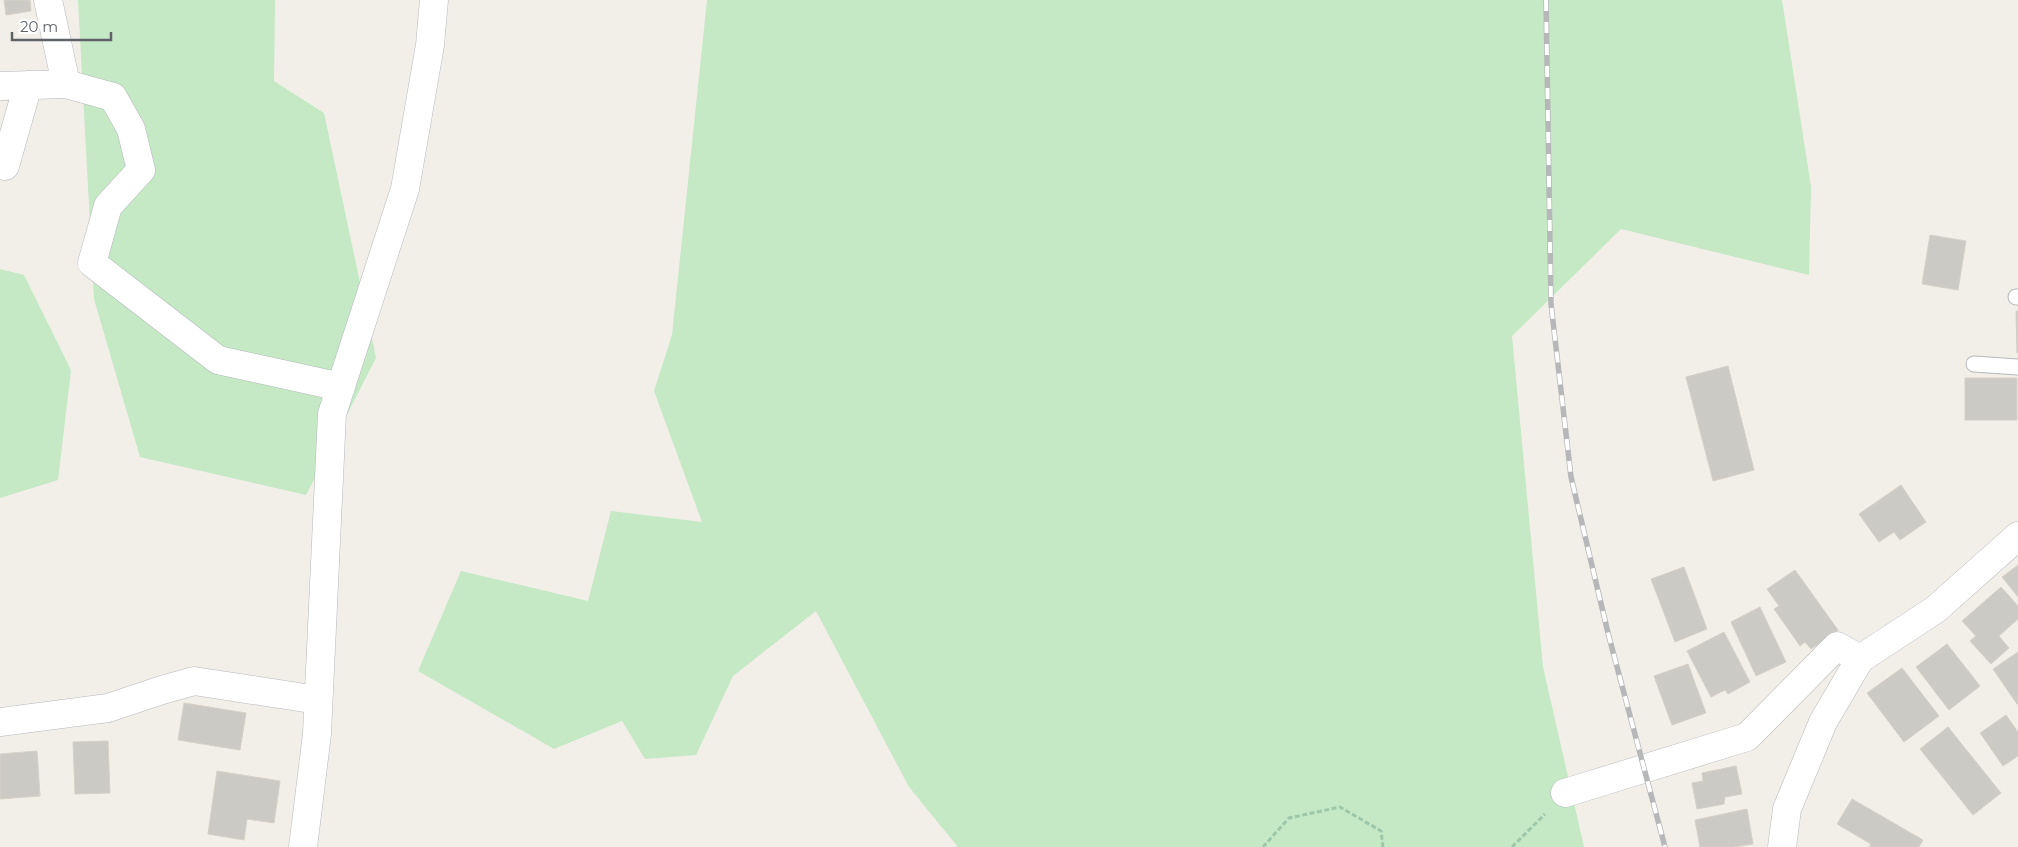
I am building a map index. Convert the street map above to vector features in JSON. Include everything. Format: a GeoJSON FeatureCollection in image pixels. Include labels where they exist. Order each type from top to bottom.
{"type":"FeatureCollection","features":[{"type":"Feature","properties":{"kind":"street"},"geometry":{"type":"LineString","coordinates":[[48,0],[66,84]]}},
{"type":"Feature","properties":{"kind":"street"},"geometry":{"type":"LineString","coordinates":[[303,847],[317,734],[332,414],[405,189],[430,45],[434,0]]}},
{"type":"Feature","properties":{"kind":"street"},"geometry":{"type":"LineString","coordinates":[[0,86],[66,84],[113,97],[131,128],[142,170],[108,206],[92,263],[218,360],[341,387]]}},
{"type":"Feature","properties":{"kind":"street"},"geometry":{"type":"LineString","coordinates":[[5,166],[28,85]]}},
{"type":"Feature","properties":{"kind":"street"},"geometry":{"type":"LineString","coordinates":[[1782,847],[1787,809],[1822,722],[1860,659],[1936,609],[2018,536]]}},
{"type":"Feature","properties":{"kind":"street"},"geometry":{"type":"LineString","coordinates":[[1565,792],[1747,737],[1837,646],[1860,659]]}},
{"type":"Feature","properties":{"kind":"street"},"geometry":{"type":"LineString","coordinates":[[0,722],[108,708],[194,681],[318,700]]}},
{"type":"Feature","properties":{"kind":"lane"},"geometry":{"type":"LineString","coordinates":[[1974,364],[2018,367]]}},
{"type":"Feature","properties":{"kind":"path"},"geometry":{"type":"LineString","coordinates":[[1512,847],[1565,792]]}},
{"type":"Feature","properties":{"kind":"path"},"geometry":{"type":"LineString","coordinates":[[1263,847],[1289,818],[1340,807],[1381,831],[1383,847]]}},
{"type":"Feature","properties":{"kind":"green space"},"geometry":{"type":"Polygon","coordinates":[[[78,0],[275,0],[274,81],[324,113],[376,358],[306,495],[140,457],[94,299],[78,0]]]}},
{"type":"Feature","properties":{"kind":"green space"},"geometry":{"type":"Polygon","coordinates":[[[707,0],[1782,0],[1811,187],[1809,275],[1621,229],[1512,336],[1543,667],[1584,847],[958,847],[909,787],[816,611],[733,676],[696,755],[645,759],[622,721],[554,749],[418,671],[461,571],[588,601],[611,511],[702,522],[654,391],[672,335],[707,0]]]}},
{"type":"Feature","properties":{"kind":"green space"},"geometry":{"type":"Polygon","coordinates":[[[0,269],[24,275],[71,370],[58,480],[0,498],[0,269]]]}},
{"type":"Feature","properties":{"kind":"building"},"geometry":{"type":"Polygon","coordinates":[[[4,0],[30,0],[31,11],[6,15],[4,0]]]}},
{"type":"Feature","properties":{"kind":"building"},"geometry":{"type":"Polygon","coordinates":[[[1930,235],[1966,241],[1958,290],[1922,284],[1930,235]]]}},
{"type":"Feature","properties":{"kind":"building"},"geometry":{"type":"Polygon","coordinates":[[[2016,311],[2018,311],[2018,353],[2017,353],[2016,311]]]}},
{"type":"Feature","properties":{"kind":"building"},"geometry":{"type":"Polygon","coordinates":[[[1728,366],[1754,470],[1713,481],[1686,377],[1728,366]]]}},
{"type":"Feature","properties":{"kind":"building"},"geometry":{"type":"Polygon","coordinates":[[[1965,378],[2017,378],[2017,420],[1965,420],[1965,378]]]}},
{"type":"Feature","properties":{"kind":"building"},"geometry":{"type":"Polygon","coordinates":[[[1901,485],[1926,522],[1900,540],[1894,532],[1879,542],[1859,514],[1901,485]]]}},
{"type":"Feature","properties":{"kind":"building"},"geometry":{"type":"Polygon","coordinates":[[[2018,565],[2018,597],[2002,577],[2018,565]]]}},
{"type":"Feature","properties":{"kind":"building"},"geometry":{"type":"Polygon","coordinates":[[[1684,567],[1707,629],[1675,642],[1651,579],[1684,567]]]}},
{"type":"Feature","properties":{"kind":"building"},"geometry":{"type":"Polygon","coordinates":[[[1795,570],[1838,630],[1811,649],[1805,642],[1800,646],[1774,609],[1779,606],[1767,589],[1795,570]]]}},
{"type":"Feature","properties":{"kind":"building"},"geometry":{"type":"Polygon","coordinates":[[[2001,587],[2018,606],[2018,619],[1999,636],[2009,648],[1991,664],[1970,641],[1976,636],[1962,621],[2001,587]]]}},
{"type":"Feature","properties":{"kind":"building"},"geometry":{"type":"Polygon","coordinates":[[[1760,607],[1786,662],[1756,676],[1731,622],[1760,607]]]}},
{"type":"Feature","properties":{"kind":"building"},"geometry":{"type":"Polygon","coordinates":[[[1724,632],[1750,682],[1728,694],[1725,690],[1711,697],[1687,651],[1724,632]]]}},
{"type":"Feature","properties":{"kind":"building"},"geometry":{"type":"Polygon","coordinates":[[[1947,644],[1980,686],[1949,710],[1916,667],[1947,644]]]}},
{"type":"Feature","properties":{"kind":"building"},"geometry":{"type":"Polygon","coordinates":[[[2018,652],[2018,704],[2017,704],[1993,669],[2018,652]]]}},
{"type":"Feature","properties":{"kind":"building"},"geometry":{"type":"Polygon","coordinates":[[[1688,664],[1706,713],[1672,725],[1654,676],[1688,664]]]}},
{"type":"Feature","properties":{"kind":"building"},"geometry":{"type":"Polygon","coordinates":[[[1902,668],[1939,716],[1904,742],[1867,693],[1902,668]]]}},
{"type":"Feature","properties":{"kind":"building"},"geometry":{"type":"Polygon","coordinates":[[[184,703],[246,713],[240,750],[178,740],[184,703]]]}},
{"type":"Feature","properties":{"kind":"building"},"geometry":{"type":"Polygon","coordinates":[[[2006,715],[2018,732],[2018,756],[2003,766],[1980,733],[2006,715]]]}},
{"type":"Feature","properties":{"kind":"building"},"geometry":{"type":"Polygon","coordinates":[[[1948,727],[2001,793],[1973,815],[1920,749],[1948,727]]]}},
{"type":"Feature","properties":{"kind":"building"},"geometry":{"type":"Polygon","coordinates":[[[108,741],[110,793],[75,794],[73,742],[108,741]]]}},
{"type":"Feature","properties":{"kind":"building"},"geometry":{"type":"Polygon","coordinates":[[[37,751],[40,796],[0,799],[0,754],[37,751]]]}},
{"type":"Feature","properties":{"kind":"building"},"geometry":{"type":"Polygon","coordinates":[[[1736,766],[1742,794],[1725,797],[1724,804],[1697,809],[1692,783],[1703,781],[1702,773],[1736,766]]]}},
{"type":"Feature","properties":{"kind":"building"},"geometry":{"type":"Polygon","coordinates":[[[217,771],[280,781],[274,823],[247,819],[244,840],[208,834],[217,771]]]}},
{"type":"Feature","properties":{"kind":"building"},"geometry":{"type":"Polygon","coordinates":[[[1852,799],[1923,840],[1919,847],[1869,847],[1871,844],[1837,824],[1852,799]]]}},
{"type":"Feature","properties":{"kind":"building"},"geometry":{"type":"Polygon","coordinates":[[[1747,809],[1753,844],[1734,847],[1700,847],[1695,820],[1747,809]]]}},
{"type":"Feature","properties":{"kind":"railway"},"geometry":{"type":"LineString","coordinates":[[1546,0],[1551,304],[1571,477],[1608,633],[1665,847]]}}]}
